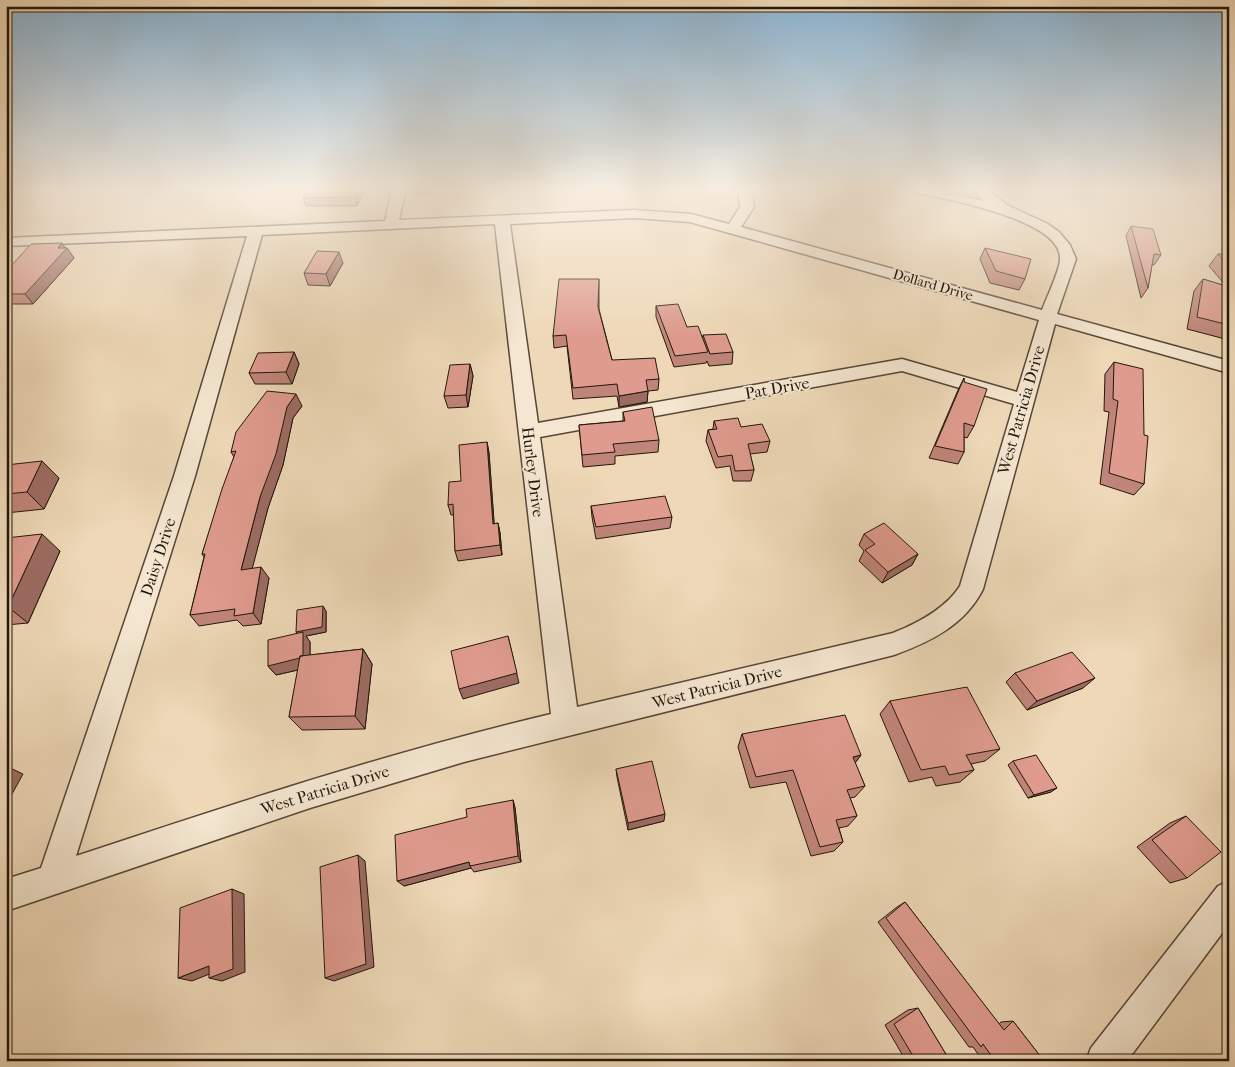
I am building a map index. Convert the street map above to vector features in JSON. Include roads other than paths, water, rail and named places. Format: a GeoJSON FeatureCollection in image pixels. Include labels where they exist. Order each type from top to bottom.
{"type":"FeatureCollection","features":[{"type":"Feature","properties":{"kind":"street","name":"Dollard Drive"},"geometry":{"type":"LineString","coordinates":[[6,242],[79,239]]}},
{"type":"Feature","properties":{"kind":"street","name":"Daisy Drive"},"geometry":{"type":"LineString","coordinates":[[52,881],[152,577],[232,322],[254,239]]}},
{"type":"Feature","properties":{"kind":"street","name":"Hurley Drive"},"geometry":{"type":"LineString","coordinates":[[504,239],[566,724]]}},
{"type":"Feature","properties":{"kind":"street","name":"Dollard Drive"},"geometry":{"type":"LineString","coordinates":[[764,239],[1229,367]]}},
{"type":"Feature","properties":{"kind":"street","name":"West Patricia Drive"},"geometry":{"type":"LineString","coordinates":[[6,895],[310,793],[464,748],[894,644],[917,635],[948,616],[964,600],[979,564],[1048,317],[1068,259],[1066,250],[1056,239]]}},
{"type":"Feature","properties":{"kind":"street","name":"Pat Drive"},"geometry":{"type":"LineString","coordinates":[[528,432],[902,365],[935,373],[1024,401]]}},
{"type":"Feature","properties":{"kind":"street"},"geometry":{"type":"LineString","coordinates":[[1104,1061],[1229,897]]}}]}
